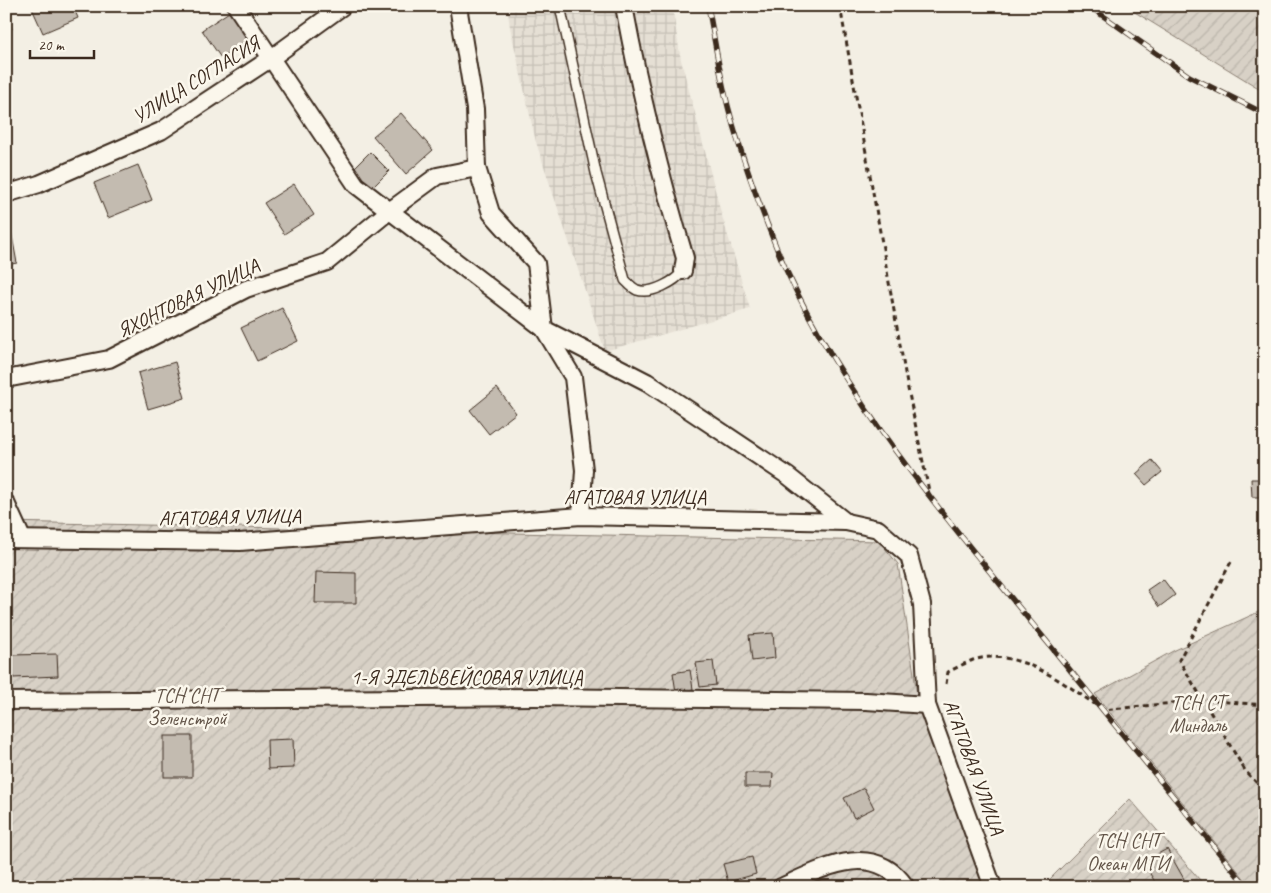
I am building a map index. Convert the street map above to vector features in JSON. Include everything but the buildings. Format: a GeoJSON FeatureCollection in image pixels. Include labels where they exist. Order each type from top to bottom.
{"type":"FeatureCollection","features":[{"type":"Feature","properties":{"kind":"street"},"geometry":{"type":"LineString","coordinates":[[236,6],[356,184],[388,212],[544,329],[647,382],[788,476],[846,522]]}},
{"type":"Feature","properties":{"kind":"street","name":"УЛИЦА СОГЛАСИЯ"},"geometry":{"type":"LineString","coordinates":[[6,194],[39,184],[162,131],[270,59],[343,6]]}},
{"type":"Feature","properties":{"kind":"street"},"geometry":{"type":"LineString","coordinates":[[458,6],[475,110],[477,168],[491,213],[536,263],[544,329],[573,377],[584,470],[581,516]]}},
{"type":"Feature","properties":{"kind":"street"},"geometry":{"type":"LineString","coordinates":[[624,6],[636,72],[661,176],[685,258],[683,271]]}},
{"type":"Feature","properties":{"kind":"street","name":"ЯХОНТОВАЯ УЛИЦА"},"geometry":{"type":"LineString","coordinates":[[6,379],[109,359],[246,289],[327,262],[388,212],[437,176],[477,168]]}},
{"type":"Feature","properties":{"kind":"street"},"geometry":{"type":"LineString","coordinates":[[6,503],[14,538]]}},
{"type":"Feature","properties":{"kind":"street","name":"АГАТОВАЯ УЛИЦА"},"geometry":{"type":"LineString","coordinates":[[14,538],[240,542],[581,516],[846,522],[878,529],[909,556],[922,604],[927,705],[993,887]]}},
{"type":"Feature","properties":{"kind":"street","name":"1-Я ЭДЕЛЬВЕЙСОВАЯ УЛИЦА"},"geometry":{"type":"LineString","coordinates":[[6,701],[534,697],[866,701],[927,705]]}},
{"type":"Feature","properties":{"kind":"street"},"geometry":{"type":"LineString","coordinates":[[781,887],[836,862],[858,860],[880,866],[900,878],[906,887]]}},
{"type":"Feature","properties":{"kind":"lane"},"geometry":{"type":"LineString","coordinates":[[560,6],[596,172],[625,280],[637,290],[644,292],[674,280],[683,271]]}},
{"type":"Feature","properties":{"kind":"path"},"geometry":{"type":"LineString","coordinates":[[840,6],[930,496]]}},
{"type":"Feature","properties":{"kind":"path"},"geometry":{"type":"LineString","coordinates":[[1231,562],[1179,660],[1246,772],[1265,791]]}},
{"type":"Feature","properties":{"kind":"path"},"geometry":{"type":"LineString","coordinates":[[945,689],[948,672],[973,660],[1007,657],[1058,678],[1102,710],[1203,700],[1265,705]]}},
{"type":"Feature","properties":{"kind":"shaded area"},"geometry":{"type":"Polygon","coordinates":[[[507,6],[672,6],[681,60],[722,216],[750,309],[605,351],[536,142],[507,6]]]}},
{"type":"Feature","properties":{"kind":"green space"},"geometry":{"type":"Polygon","coordinates":[[[1125,6],[1265,6],[1265,92],[1125,6]]]}},
{"type":"Feature","properties":{"kind":"green space","name":"ТСН СНТ Зеленстрой"},"geometry":{"type":"Polygon","coordinates":[[[6,522],[879,541],[898,564],[917,695],[962,821],[992,887],[6,887],[6,522]]]}},
{"type":"Feature","properties":{"kind":"green space","name":"ТСН СТ Миндаль"},"geometry":{"type":"Polygon","coordinates":[[[1265,609],[1265,887],[1251,887],[1095,694],[1173,651],[1265,609]]]}},
{"type":"Feature","properties":{"kind":"green space","name":"ТСН СНТ Океан МГИ"},"geometry":{"type":"Polygon","coordinates":[[[1130,799],[1206,887],[1042,887],[1130,799]]]}},
{"type":"Feature","properties":{"kind":"railway"},"geometry":{"type":"LineString","coordinates":[[708,6],[720,72],[735,133],[762,211],[799,297],[853,390],[916,479],[950,522],[1247,887]]}},
{"type":"Feature","properties":{"kind":"railway"},"geometry":{"type":"LineString","coordinates":[[1089,6],[1189,76],[1265,114]]}}]}
